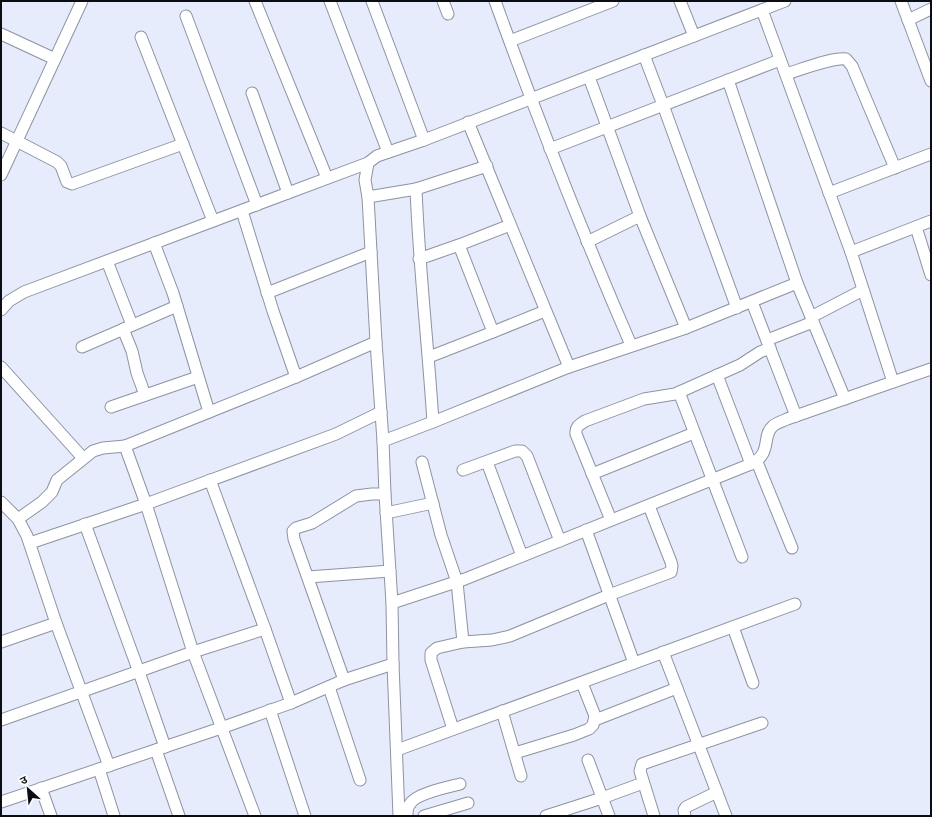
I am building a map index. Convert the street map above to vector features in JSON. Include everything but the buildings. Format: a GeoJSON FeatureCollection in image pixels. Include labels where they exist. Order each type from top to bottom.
{"type":"FeatureCollection","features":[{"type":"Feature","properties":{"kind":"street"},"geometry":{"type":"LineString","coordinates":[[1,175],[82,1]]}},
{"type":"Feature","properties":{"kind":"street"},"geometry":{"type":"LineString","coordinates":[[255,1],[327,178]]}},
{"type":"Feature","properties":{"kind":"street"},"geometry":{"type":"LineString","coordinates":[[330,1],[388,152]]}},
{"type":"Feature","properties":{"kind":"street"},"geometry":{"type":"LineString","coordinates":[[372,1],[424,140]]}},
{"type":"Feature","properties":{"kind":"street"},"geometry":{"type":"LineString","coordinates":[[443,1],[448,14]]}},
{"type":"Feature","properties":{"kind":"street"},"geometry":{"type":"LineString","coordinates":[[495,1],[550,149],[587,242],[631,345]]}},
{"type":"Feature","properties":{"kind":"street"},"geometry":{"type":"LineString","coordinates":[[510,41],[613,1]]}},
{"type":"Feature","properties":{"kind":"street"},"geometry":{"type":"LineString","coordinates":[[680,1],[694,36]]}},
{"type":"Feature","properties":{"kind":"street"},"geometry":{"type":"LineString","coordinates":[[1,310],[9,301],[24,292],[368,163],[377,156],[424,140],[785,1]]}},
{"type":"Feature","properties":{"kind":"street"},"geometry":{"type":"LineString","coordinates":[[901,1],[930,77]]}},
{"type":"Feature","properties":{"kind":"street"},"geometry":{"type":"LineString","coordinates":[[908,20],[931,9]]}},
{"type":"Feature","properties":{"kind":"street"},"geometry":{"type":"LineString","coordinates":[[762,10],[851,252],[893,382]]}},
{"type":"Feature","properties":{"kind":"street"},"geometry":{"type":"LineString","coordinates":[[186,16],[257,205]]}},
{"type":"Feature","properties":{"kind":"street"},"geometry":{"type":"LineString","coordinates":[[1,34],[55,59]]}},
{"type":"Feature","properties":{"kind":"street"},"geometry":{"type":"LineString","coordinates":[[142,37],[213,221]]}},
{"type":"Feature","properties":{"kind":"street"},"geometry":{"type":"LineString","coordinates":[[644,55],[737,308]]}},
{"type":"Feature","properties":{"kind":"street"},"geometry":{"type":"LineString","coordinates":[[786,74],[832,60],[842,58],[846,59],[852,66],[895,168]]}},
{"type":"Feature","properties":{"kind":"street"},"geometry":{"type":"LineString","coordinates":[[550,149],[780,60]]}},
{"type":"Feature","properties":{"kind":"street"},"geometry":{"type":"LineString","coordinates":[[589,77],[640,216],[686,328]]}},
{"type":"Feature","properties":{"kind":"street"},"geometry":{"type":"LineString","coordinates":[[728,80],[797,283],[844,399]]}},
{"type":"Feature","properties":{"kind":"street"},"geometry":{"type":"LineString","coordinates":[[252,93],[288,193]]}},
{"type":"Feature","properties":{"kind":"street"},"geometry":{"type":"LineString","coordinates":[[468,122],[487,166],[544,311],[569,367]]}},
{"type":"Feature","properties":{"kind":"street"},"geometry":{"type":"LineString","coordinates":[[1,133],[17,140],[56,162],[61,166],[67,182],[72,184],[183,144]]}},
{"type":"Feature","properties":{"kind":"street"},"geometry":{"type":"LineString","coordinates":[[829,193],[931,154]]}},
{"type":"Feature","properties":{"kind":"street"},"geometry":{"type":"LineString","coordinates":[[368,163],[366,180],[392,603],[399,816]]}},
{"type":"Feature","properties":{"kind":"street"},"geometry":{"type":"LineString","coordinates":[[368,197],[416,189],[487,166]]}},
{"type":"Feature","properties":{"kind":"street"},"geometry":{"type":"LineString","coordinates":[[416,189],[419,259],[429,357],[433,422]]}},
{"type":"Feature","properties":{"kind":"street"},"geometry":{"type":"LineString","coordinates":[[242,211],[267,293],[296,377]]}},
{"type":"Feature","properties":{"kind":"street"},"geometry":{"type":"LineString","coordinates":[[587,242],[640,216]]}},
{"type":"Feature","properties":{"kind":"street"},"geometry":{"type":"LineString","coordinates":[[851,252],[931,221]]}},
{"type":"Feature","properties":{"kind":"street"},"geometry":{"type":"LineString","coordinates":[[419,259],[460,246],[510,225]]}},
{"type":"Feature","properties":{"kind":"street"},"geometry":{"type":"LineString","coordinates":[[916,228],[931,275]]}},
{"type":"Feature","properties":{"kind":"street"},"geometry":{"type":"LineString","coordinates":[[154,243],[177,306],[209,412]]}},
{"type":"Feature","properties":{"kind":"street"},"geometry":{"type":"LineString","coordinates":[[460,246],[494,332]]}},
{"type":"Feature","properties":{"kind":"street"},"geometry":{"type":"LineString","coordinates":[[267,293],[371,252]]}},
{"type":"Feature","properties":{"kind":"street"},"geometry":{"type":"LineString","coordinates":[[107,261],[127,327],[137,373],[145,395]]}},
{"type":"Feature","properties":{"kind":"street"},"geometry":{"type":"LineString","coordinates":[[383,441],[569,367],[631,345],[686,328],[797,283]]}},
{"type":"Feature","properties":{"kind":"street"},"geometry":{"type":"LineString","coordinates":[[611,520],[576,434],[575,431],[579,425],[585,421],[644,399],[679,392],[740,365],[760,352],[768,344],[864,290]]}},
{"type":"Feature","properties":{"kind":"street"},"geometry":{"type":"LineString","coordinates":[[752,302],[796,416]]}},
{"type":"Feature","properties":{"kind":"street"},"geometry":{"type":"LineString","coordinates":[[82,347],[177,306]]}},
{"type":"Feature","properties":{"kind":"street"},"geometry":{"type":"LineString","coordinates":[[429,357],[544,311]]}},
{"type":"Feature","properties":{"kind":"street"},"geometry":{"type":"LineString","coordinates":[[18,519],[42,502],[52,492],[57,480],[92,451],[125,446],[296,377],[376,342]]}},
{"type":"Feature","properties":{"kind":"street"},"geometry":{"type":"LineString","coordinates":[[1,367],[83,458]]}},
{"type":"Feature","properties":{"kind":"street"},"geometry":{"type":"LineString","coordinates":[[392,603],[457,582],[754,463],[764,453],[772,427],[796,416],[931,369]]}},
{"type":"Feature","properties":{"kind":"street"},"geometry":{"type":"LineString","coordinates":[[717,375],[792,548]]}},
{"type":"Feature","properties":{"kind":"street"},"geometry":{"type":"LineString","coordinates":[[111,407],[198,377]]}},
{"type":"Feature","properties":{"kind":"street"},"geometry":{"type":"LineString","coordinates":[[679,392],[742,557]]}},
{"type":"Feature","properties":{"kind":"street"},"geometry":{"type":"LineString","coordinates":[[30,543],[146,504],[336,434],[381,412]]}},
{"type":"Feature","properties":{"kind":"street"},"geometry":{"type":"LineString","coordinates":[[592,474],[694,433]]}},
{"type":"Feature","properties":{"kind":"street"},"geometry":{"type":"LineString","coordinates":[[125,446],[146,504],[193,652],[255,816]]}},
{"type":"Feature","properties":{"kind":"street"},"geometry":{"type":"LineString","coordinates":[[463,470],[519,450],[525,453],[560,541]]}},
{"type":"Feature","properties":{"kind":"street"},"geometry":{"type":"LineString","coordinates":[[422,462],[445,548],[457,582],[463,642]]}},
{"type":"Feature","properties":{"kind":"street"},"geometry":{"type":"LineString","coordinates":[[487,462],[522,556]]}},
{"type":"Feature","properties":{"kind":"street"},"geometry":{"type":"LineString","coordinates":[[210,480],[266,629],[291,703]]}},
{"type":"Feature","properties":{"kind":"street"},"geometry":{"type":"LineString","coordinates":[[344,680],[293,533],[294,529],[312,523],[356,496],[385,494]]}},
{"type":"Feature","properties":{"kind":"street"},"geometry":{"type":"LineString","coordinates":[[1,502],[18,519],[30,543],[56,623],[83,692],[104,768],[114,816]]}},
{"type":"Feature","properties":{"kind":"street"},"geometry":{"type":"LineString","coordinates":[[386,513],[433,503]]}},
{"type":"Feature","properties":{"kind":"street"},"geometry":{"type":"LineString","coordinates":[[453,729],[430,656],[432,651],[438,648],[463,642],[492,640],[510,636],[609,595],[671,572],[671,562],[649,506]]}},
{"type":"Feature","properties":{"kind":"street"},"geometry":{"type":"LineString","coordinates":[[85,524],[139,672],[179,816]]}},
{"type":"Feature","properties":{"kind":"street"},"geometry":{"type":"LineString","coordinates":[[586,530],[634,663]]}},
{"type":"Feature","properties":{"kind":"street"},"geometry":{"type":"LineString","coordinates":[[308,577],[390,571]]}},
{"type":"Feature","properties":{"kind":"street"},"geometry":{"type":"LineString","coordinates":[[397,750],[795,604]]}},
{"type":"Feature","properties":{"kind":"street"},"geometry":{"type":"LineString","coordinates":[[1,642],[56,623]]}},
{"type":"Feature","properties":{"kind":"street"},"geometry":{"type":"LineString","coordinates":[[733,627],[753,683]]}},
{"type":"Feature","properties":{"kind":"street"},"geometry":{"type":"LineString","coordinates":[[1,720],[193,652],[266,629]]}},
{"type":"Feature","properties":{"kind":"street"},"geometry":{"type":"LineString","coordinates":[[663,652],[726,816]]}},
{"type":"Feature","properties":{"kind":"street"},"geometry":{"type":"LineString","coordinates":[[1,802],[221,728],[291,703],[344,680],[393,664]]}},
{"type":"Feature","properties":{"kind":"street"},"geometry":{"type":"LineString","coordinates":[[582,683],[595,720]]}},
{"type":"Feature","properties":{"kind":"street"},"geometry":{"type":"LineString","coordinates":[[329,687],[360,780]]}},
{"type":"Feature","properties":{"kind":"street"},"geometry":{"type":"LineString","coordinates":[[515,753],[583,732],[589,729],[595,720],[677,688]]}},
{"type":"Feature","properties":{"kind":"street"},"geometry":{"type":"LineString","coordinates":[[270,710],[305,816]]}},
{"type":"Feature","properties":{"kind":"street"},"geometry":{"type":"LineString","coordinates":[[502,711],[521,776]]}},
{"type":"Feature","properties":{"kind":"street"},"geometry":{"type":"LineString","coordinates":[[654,816],[640,771],[642,764],[762,722]]}},
{"type":"Feature","properties":{"kind":"street"},"geometry":{"type":"LineString","coordinates":[[588,760],[609,816]]}},
{"type":"Feature","properties":{"kind":"street"},"geometry":{"type":"LineString","coordinates":[[546,816],[643,783]]}},
{"type":"Feature","properties":{"kind":"street"},"geometry":{"type":"LineString","coordinates":[[407,816],[409,804],[412,800],[460,784]]}},
{"type":"Feature","properties":{"kind":"street"},"geometry":{"type":"LineString","coordinates":[[41,788],[51,816]]}},
{"type":"Feature","properties":{"kind":"street"},"geometry":{"type":"LineString","coordinates":[[685,816],[684,810],[686,807],[716,792]]}},
{"type":"Feature","properties":{"kind":"street"},"geometry":{"type":"LineString","coordinates":[[424,816],[468,803]]}}]}
